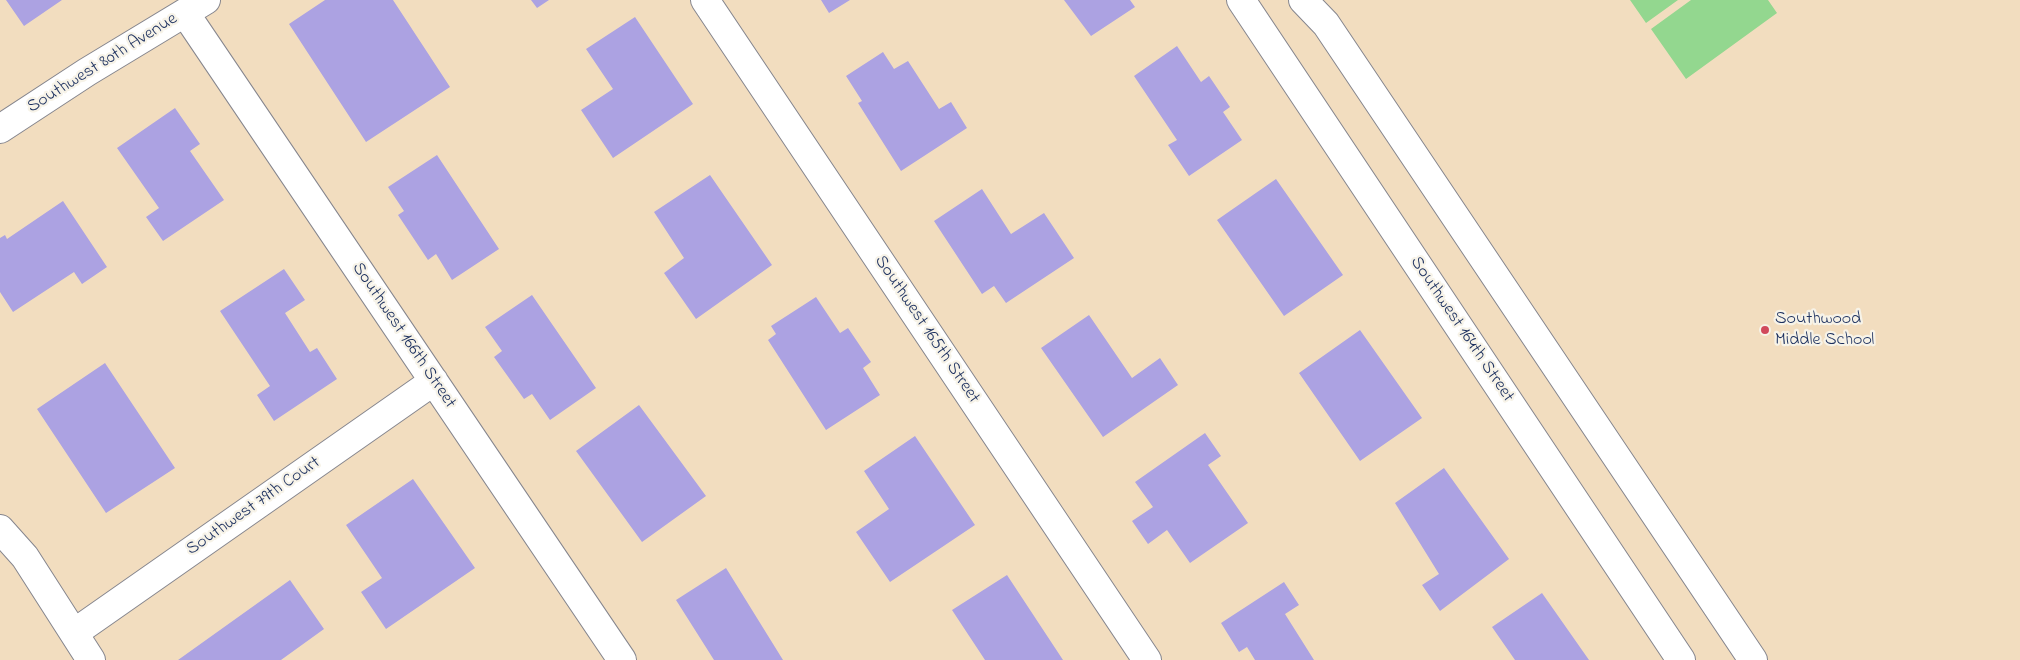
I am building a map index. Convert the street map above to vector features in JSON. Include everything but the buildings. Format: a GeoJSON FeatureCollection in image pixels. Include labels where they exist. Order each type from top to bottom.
{"type":"FeatureCollection","features":[{"type":"Feature","properties":{"kind":"street","name":"Southwest 165th Street"},"geometry":{"type":"LineString","coordinates":[[705,0],[1148,660]]}},
{"type":"Feature","properties":{"kind":"street","name":"Southwest 164th Street"},"geometry":{"type":"LineString","coordinates":[[1241,0],[1681,660]]}},
{"type":"Feature","properties":{"kind":"street"},"geometry":{"type":"LineString","coordinates":[[1303,0],[1326,24],[1753,660]]}},
{"type":"Feature","properties":{"kind":"street","name":"Southwest 80th Avenue"},"geometry":{"type":"LineString","coordinates":[[0,129],[87,72],[195,6]]}},
{"type":"Feature","properties":{"kind":"street","name":"Southwest 166th Street"},"geometry":{"type":"LineString","coordinates":[[195,6],[434,381],[622,660]]}},
{"type":"Feature","properties":{"kind":"street","name":"Southwest 79th Court"},"geometry":{"type":"LineString","coordinates":[[74,633],[434,381]]}},
{"type":"Feature","properties":{"kind":"street"},"geometry":{"type":"LineString","coordinates":[[0,528],[25,557],[91,660]]}},
{"type":"Feature","properties":{"kind":"green space"},"geometry":{"type":"Polygon","coordinates":[[[1630,0],[1678,0],[1646,23],[1630,0]]]}},
{"type":"Feature","properties":{"kind":"green space"},"geometry":{"type":"Polygon","coordinates":[[[1691,0],[1768,0],[1777,13],[1686,79],[1651,29],[1691,0]]]}},
{"type":"Feature","properties":{"kind":"place","name":"Southwood Middle School"},"geometry":{"type":"Point","coordinates":[1765,330]}}]}
